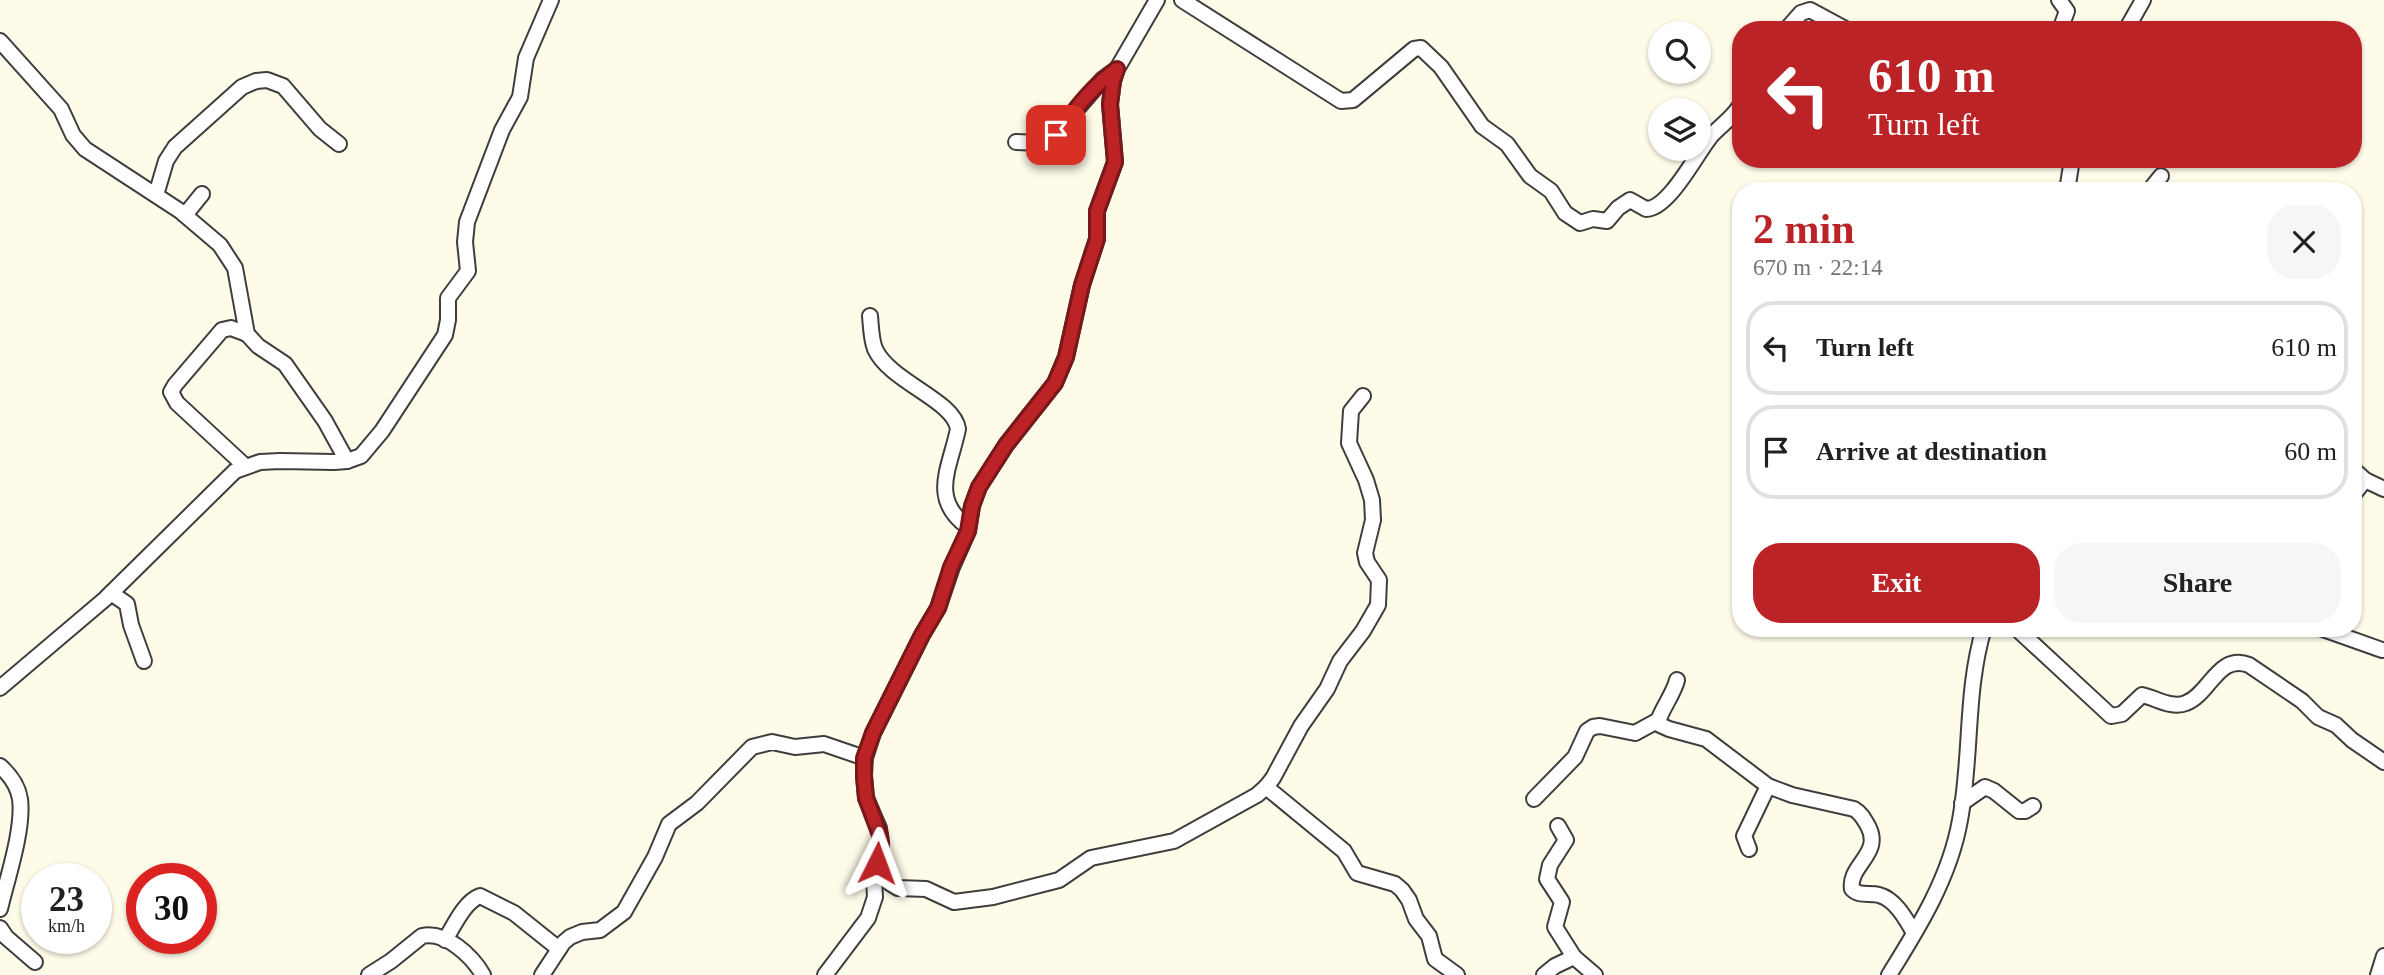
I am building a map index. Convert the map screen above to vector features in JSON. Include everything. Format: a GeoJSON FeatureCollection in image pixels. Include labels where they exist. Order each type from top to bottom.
{"type":"FeatureCollection","features":[{"type":"Feature","properties":{"kind":"street"},"geometry":{"type":"LineString","coordinates":[[0,688],[111,593],[235,471],[245,466],[280,461],[347,461],[360,456],[382,430],[444,334],[448,320],[448,298],[468,271],[465,242],[467,222],[502,130],[520,97],[526,58],[551,0]]}},
{"type":"Feature","properties":{"kind":"street"},"geometry":{"type":"LineString","coordinates":[[825,975],[868,918],[874,897],[881,844],[866,798],[864,758],[884,709],[938,608],[968,527],[975,497],[985,476],[1055,383],[1066,357],[1082,285],[1097,239],[1097,211],[1115,162],[1110,104],[1113,81],[1117,69],[1157,0]]}},
{"type":"Feature","properties":{"kind":"street"},"geometry":{"type":"LineString","coordinates":[[1182,0],[1317,87],[1345,102],[1353,100],[1419,47],[1441,67],[1482,126],[1507,144],[1538,183],[1553,194],[1565,213],[1580,223],[1592,219],[1609,220],[1618,208],[1630,200],[1650,209],[1671,192],[1708,140],[1732,116]]}},
{"type":"Feature","properties":{"kind":"street"},"geometry":{"type":"LineString","coordinates":[[2059,0],[2067,12],[2064,21]]}},
{"type":"Feature","properties":{"kind":"street"},"geometry":{"type":"LineString","coordinates":[[2131,21],[2143,0]]}},
{"type":"Feature","properties":{"kind":"street"},"geometry":{"type":"LineString","coordinates":[[1794,21],[1801,13],[1810,10],[1830,21]]}},
{"type":"Feature","properties":{"kind":"street"},"geometry":{"type":"LineString","coordinates":[[0,41],[61,109],[73,135],[85,149],[185,215],[220,245],[235,268],[247,334]]}},
{"type":"Feature","properties":{"kind":"street"},"geometry":{"type":"LineString","coordinates":[[1016,142],[1041,143],[1049,140],[1103,79],[1117,69]]}},
{"type":"Feature","properties":{"kind":"street"},"geometry":{"type":"LineString","coordinates":[[156,195],[166,161],[175,147],[242,87],[256,81],[267,80],[283,86],[320,130],[338,144]]}},
{"type":"Feature","properties":{"kind":"street"},"geometry":{"type":"LineString","coordinates":[[2156,182],[2161,176]]}},
{"type":"Feature","properties":{"kind":"street"},"geometry":{"type":"LineString","coordinates":[[185,215],[202,194]]}},
{"type":"Feature","properties":{"kind":"street"},"geometry":{"type":"LineString","coordinates":[[870,316],[874,345],[885,364],[901,379],[940,405],[957,423],[958,429],[947,473],[946,493],[949,510],[968,527]]}},
{"type":"Feature","properties":{"kind":"street"},"geometry":{"type":"LineString","coordinates":[[245,466],[177,402],[172,392],[222,330],[231,328],[247,334],[258,346],[285,364],[325,421],[347,461]]}},
{"type":"Feature","properties":{"kind":"street"},"geometry":{"type":"LineString","coordinates":[[877,863],[890,883],[898,888],[926,889],[954,902],[993,897],[1059,880],[1091,858],[1174,841],[1257,795],[1266,787],[1301,726],[1327,689],[1339,661],[1363,631],[1378,605],[1379,580],[1367,562],[1365,553],[1373,520],[1372,500],[1349,443],[1351,411],[1363,396]]}},
{"type":"Feature","properties":{"kind":"street"},"geometry":{"type":"LineString","coordinates":[[2362,477],[2384,489]]}},
{"type":"Feature","properties":{"kind":"street"},"geometry":{"type":"LineString","coordinates":[[111,593],[127,604],[131,625],[144,661]]}},
{"type":"Feature","properties":{"kind":"street"},"geometry":{"type":"LineString","coordinates":[[1889,975],[1940,883],[1958,831],[1972,677],[1982,637]]}},
{"type":"Feature","properties":{"kind":"street"},"geometry":{"type":"LineString","coordinates":[[2026,637],[2101,709],[2112,716],[2122,714],[2142,695],[2174,705],[2186,703],[2230,664],[2239,662],[2257,670],[2302,701],[2318,717],[2336,725],[2352,740],[2384,762]]}},
{"type":"Feature","properties":{"kind":"street"},"geometry":{"type":"LineString","coordinates":[[2345,637],[2382,650]]}},
{"type":"Feature","properties":{"kind":"street"},"geometry":{"type":"LineString","coordinates":[[1534,799],[1575,757],[1587,732],[1593,727],[1635,733],[1657,721],[1673,695],[1677,680]]}},
{"type":"Feature","properties":{"kind":"street"},"geometry":{"type":"LineString","coordinates":[[1657,721],[1666,728],[1702,737],[1713,743],[1768,786],[1792,795],[1854,809],[1861,814],[1873,838],[1870,850],[1851,882],[1852,889],[1858,894],[1883,896],[1900,911],[1914,933]]}},
{"type":"Feature","properties":{"kind":"street"},"geometry":{"type":"LineString","coordinates":[[542,975],[570,937],[582,932],[600,930],[624,912],[655,857],[668,824],[697,803],[752,747],[772,742],[794,747],[824,744],[864,758]]}},
{"type":"Feature","properties":{"kind":"street"},"geometry":{"type":"LineString","coordinates":[[0,766],[14,783],[20,799],[18,829],[0,909]]}},
{"type":"Feature","properties":{"kind":"street"},"geometry":{"type":"LineString","coordinates":[[1749,849],[1744,836],[1768,786]]}},
{"type":"Feature","properties":{"kind":"street"},"geometry":{"type":"LineString","coordinates":[[1266,787],[1344,851],[1357,873],[1399,887],[1409,900],[1416,919],[1427,932],[1435,959],[1457,975]]}},
{"type":"Feature","properties":{"kind":"street"},"geometry":{"type":"LineString","coordinates":[[1962,803],[1985,787],[1994,790],[2019,811],[2033,806]]}},
{"type":"Feature","properties":{"kind":"street"},"geometry":{"type":"LineString","coordinates":[[1558,826],[1566,841],[1550,865],[1547,879],[1562,902],[1555,927],[1574,957],[1595,975]]}},
{"type":"Feature","properties":{"kind":"street"},"geometry":{"type":"LineString","coordinates":[[445,940],[472,899],[480,896],[514,913],[559,949]]}},
{"type":"Feature","properties":{"kind":"street"},"geometry":{"type":"LineString","coordinates":[[0,928],[6,937],[35,962]]}},
{"type":"Feature","properties":{"kind":"street"},"geometry":{"type":"LineString","coordinates":[[369,975],[422,936],[445,940],[470,956],[483,975]]}},
{"type":"Feature","properties":{"kind":"street"},"geometry":{"type":"LineString","coordinates":[[2378,975],[2384,956]]}},
{"type":"Feature","properties":{"kind":"street"},"geometry":{"type":"LineString","coordinates":[[1544,975],[1574,957]]}},
{"type":"Feature","properties":{"kind":"route"},"geometry":{"type":"LineString","coordinates":[[877,863],[880,835],[866,798],[864,758],[884,709],[944,594],[951,567],[968,531],[972,506],[979,487],[995,460],[1055,383],[1062,369],[1082,285],[1097,239],[1097,211],[1115,162],[1110,104],[1117,69],[1090,92],[1056,135]]}}]}
